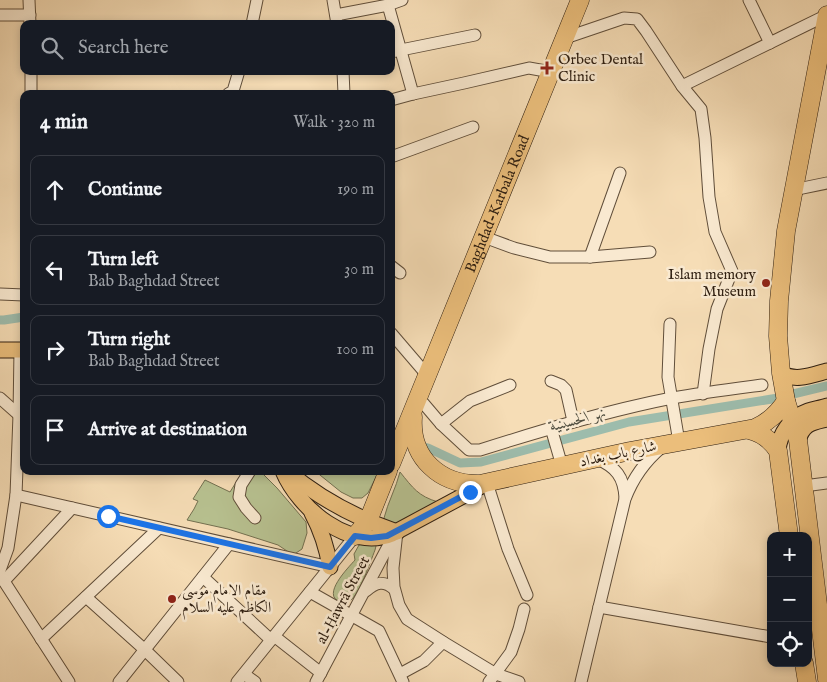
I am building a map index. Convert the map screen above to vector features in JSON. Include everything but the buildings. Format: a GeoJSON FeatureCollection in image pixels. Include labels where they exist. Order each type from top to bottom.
{"type":"FeatureCollection","features":[{"type":"Feature","properties":{"kind":"highway","name":"Baghdad-Karbala Road"},"geometry":{"type":"LineString","coordinates":[[395,455],[565,38],[575,2]]}},
{"type":"Feature","properties":{"kind":"highway"},"geometry":{"type":"LineString","coordinates":[[827,15],[786,231],[779,301],[778,336],[781,373],[786,401],[803,418],[798,440],[827,679]]}},
{"type":"Feature","properties":{"kind":"highway","name":"شارع باب بغداد"},"geometry":{"type":"LineString","coordinates":[[414,410],[414,438],[418,452],[429,466],[446,478],[466,484],[487,483],[560,459],[597,458],[673,439],[749,430],[768,422],[786,401]]}},
{"type":"Feature","properties":{"kind":"highway"},"geometry":{"type":"LineString","coordinates":[[749,430],[763,435],[774,444],[778,451],[788,532]]}},
{"type":"Feature","properties":{"kind":"highway"},"geometry":{"type":"LineString","coordinates":[[355,536],[368,521],[386,475]]}},
{"type":"Feature","properties":{"kind":"highway"},"geometry":{"type":"LineString","coordinates":[[804,667],[806,682]]}},
{"type":"Feature","properties":{"kind":"main road"},"geometry":{"type":"LineString","coordinates":[[0,350],[20,350]]}},
{"type":"Feature","properties":{"kind":"main road"},"geometry":{"type":"LineString","coordinates":[[781,373],[791,377],[802,377],[827,371]]}},
{"type":"Feature","properties":{"kind":"main road"},"geometry":{"type":"LineString","coordinates":[[778,451],[780,439],[784,432],[803,418],[827,406]]}},
{"type":"Feature","properties":{"kind":"main road"},"geometry":{"type":"LineString","coordinates":[[803,418],[827,419]]}},
{"type":"Feature","properties":{"kind":"main road"},"geometry":{"type":"LineString","coordinates":[[287,475],[296,494],[310,510],[331,525],[355,536],[366,538],[387,536],[397,532],[487,483]]}},
{"type":"Feature","properties":{"kind":"main road"},"geometry":{"type":"LineString","coordinates":[[290,475],[318,495],[338,506],[368,521],[397,532]]}},
{"type":"Feature","properties":{"kind":"main road"},"geometry":{"type":"LineString","coordinates":[[310,510],[323,538],[330,567]]}},
{"type":"Feature","properties":{"kind":"street"},"geometry":{"type":"LineString","coordinates":[[0,15],[30,19],[29,0]]}},
{"type":"Feature","properties":{"kind":"street"},"geometry":{"type":"LineString","coordinates":[[253,20],[256,0]]}},
{"type":"Feature","properties":{"kind":"street"},"geometry":{"type":"LineString","coordinates":[[333,0],[337,19],[402,0]]}},
{"type":"Feature","properties":{"kind":"street"},"geometry":{"type":"LineString","coordinates":[[749,0],[770,43]]}},
{"type":"Feature","properties":{"kind":"street"},"geometry":{"type":"LineString","coordinates":[[388,5],[391,20]]}},
{"type":"Feature","properties":{"kind":"street"},"geometry":{"type":"LineString","coordinates":[[682,86],[827,15]]}},
{"type":"Feature","properties":{"kind":"street"},"geometry":{"type":"LineString","coordinates":[[565,38],[624,18],[637,19],[682,86],[701,109],[709,197],[715,232],[732,272],[717,309],[703,394]]}},
{"type":"Feature","properties":{"kind":"street"},"geometry":{"type":"LineString","coordinates":[[413,94],[396,52],[475,35]]}},
{"type":"Feature","properties":{"kind":"street"},"geometry":{"type":"LineString","coordinates":[[395,99],[528,68],[551,72]]}},
{"type":"Feature","properties":{"kind":"street"},"geometry":{"type":"LineString","coordinates":[[30,75],[31,90]]}},
{"type":"Feature","properties":{"kind":"street"},"geometry":{"type":"LineString","coordinates":[[232,90],[238,75]]}},
{"type":"Feature","properties":{"kind":"street"},"geometry":{"type":"LineString","coordinates":[[343,75],[344,90]]}},
{"type":"Feature","properties":{"kind":"street"},"geometry":{"type":"LineString","coordinates":[[395,156],[473,127]]}},
{"type":"Feature","properties":{"kind":"street"},"geometry":{"type":"LineString","coordinates":[[590,257],[620,173]]}},
{"type":"Feature","properties":{"kind":"street"},"geometry":{"type":"LineString","coordinates":[[793,190],[827,184]]}},
{"type":"Feature","properties":{"kind":"street"},"geometry":{"type":"LineString","coordinates":[[484,237],[514,248],[550,257],[590,257],[650,252]]}},
{"type":"Feature","properties":{"kind":"street"},"geometry":{"type":"LineString","coordinates":[[0,294],[20,296]]}},
{"type":"Feature","properties":{"kind":"street"},"geometry":{"type":"LineString","coordinates":[[581,682],[625,499],[631,483],[640,468],[652,455],[673,439],[673,403],[668,377],[670,324]]}},
{"type":"Feature","properties":{"kind":"street"},"geometry":{"type":"LineString","coordinates":[[395,338],[427,375]]}},
{"type":"Feature","properties":{"kind":"street"},"geometry":{"type":"LineString","coordinates":[[551,381],[561,385],[566,390],[573,421]]}},
{"type":"Feature","properties":{"kind":"street"},"geometry":{"type":"LineString","coordinates":[[441,424],[470,402],[510,385]]}},
{"type":"Feature","properties":{"kind":"street"},"geometry":{"type":"LineString","coordinates":[[414,410],[441,424],[469,450],[480,450],[552,433],[573,421],[673,403],[703,394],[762,385]]}},
{"type":"Feature","properties":{"kind":"street"},"geometry":{"type":"LineString","coordinates":[[0,570],[8,548],[16,495],[20,393]]}},
{"type":"Feature","properties":{"kind":"street"},"geometry":{"type":"LineString","coordinates":[[0,398],[19,415]]}},
{"type":"Feature","properties":{"kind":"street"},"geometry":{"type":"LineString","coordinates":[[552,433],[560,459]]}},
{"type":"Feature","properties":{"kind":"street"},"geometry":{"type":"LineString","coordinates":[[597,458],[616,470],[622,478],[625,499]]}},
{"type":"Feature","properties":{"kind":"street"},"geometry":{"type":"LineString","coordinates":[[247,475],[241,485],[240,497],[246,508],[255,518]]}},
{"type":"Feature","properties":{"kind":"street"},"geometry":{"type":"LineString","coordinates":[[487,483],[508,549],[527,595]]}},
{"type":"Feature","properties":{"kind":"street"},"geometry":{"type":"LineString","coordinates":[[804,486],[827,483]]}},
{"type":"Feature","properties":{"kind":"street"},"geometry":{"type":"LineString","coordinates":[[16,495],[330,567]]}},
{"type":"Feature","properties":{"kind":"street"},"geometry":{"type":"LineString","coordinates":[[69,682],[2,578],[72,508]]}},
{"type":"Feature","properties":{"kind":"street"},"geometry":{"type":"LineString","coordinates":[[394,568],[396,554],[402,541],[420,519]]}},
{"type":"Feature","properties":{"kind":"street"},"geometry":{"type":"LineString","coordinates":[[41,639],[159,528]]}},
{"type":"Feature","properties":{"kind":"street"},"geometry":{"type":"LineString","coordinates":[[397,532],[394,590],[399,605],[407,619],[444,642],[493,678],[519,682]]}},
{"type":"Feature","properties":{"kind":"street","name":"al-Ḥawrā Street"},"geometry":{"type":"LineString","coordinates":[[319,678],[397,532]]}},
{"type":"Feature","properties":{"kind":"street"},"geometry":{"type":"LineString","coordinates":[[255,682],[241,678],[355,536]]}},
{"type":"Feature","properties":{"kind":"street"},"geometry":{"type":"LineString","coordinates":[[118,682],[229,544]]}},
{"type":"Feature","properties":{"kind":"street"},"geometry":{"type":"LineString","coordinates":[[203,577],[319,678]]}},
{"type":"Feature","properties":{"kind":"street"},"geometry":{"type":"LineString","coordinates":[[364,594],[372,585],[378,583],[390,586],[394,590]]}},
{"type":"Feature","properties":{"kind":"street"},"geometry":{"type":"LineString","coordinates":[[310,592],[379,631],[402,678],[444,642]]}},
{"type":"Feature","properties":{"kind":"street"},"geometry":{"type":"LineString","coordinates":[[86,597],[178,682]]}},
{"type":"Feature","properties":{"kind":"street"},"geometry":{"type":"LineString","coordinates":[[599,607],[767,636]]}},
{"type":"Feature","properties":{"kind":"street"},"geometry":{"type":"LineString","coordinates":[[493,678],[511,652],[524,609]]}},
{"type":"Feature","properties":{"kind":"green space"},"geometry":{"type":"Polygon","coordinates":[[[400,472],[416,491],[438,502],[418,512],[399,525],[387,524],[384,518],[400,472]]]}},
{"type":"Feature","properties":{"kind":"green space"},"geometry":{"type":"Polygon","coordinates":[[[241,475],[264,475],[306,522],[307,533],[302,549],[293,555],[278,545],[228,529],[187,520],[198,501],[193,499],[205,480],[230,492],[241,475]]]}},
{"type":"Feature","properties":{"kind":"green space"},"geometry":{"type":"Polygon","coordinates":[[[320,475],[377,475],[368,493],[362,498],[353,498],[341,492],[320,475]]]}},
{"type":"Feature","properties":{"kind":"green space"},"geometry":{"type":"Polygon","coordinates":[[[365,542],[373,543],[376,546],[364,577],[358,591],[351,600],[340,602],[335,599],[333,594],[335,588],[342,575],[355,560],[354,554],[359,545],[365,542]]]}},
{"type":"Feature","properties":{"kind":"waterway"},"geometry":{"type":"LineString","coordinates":[[0,320],[20,318]]}},
{"type":"Feature","properties":{"kind":"waterway","name":"نهر الحسينية"},"geometry":{"type":"LineString","coordinates":[[793,394],[827,386]]}},
{"type":"Feature","properties":{"kind":"waterway","name":"نهر الحسينية"},"geometry":{"type":"LineString","coordinates":[[417,445],[460,463],[481,462],[629,422],[778,398]]}},
{"type":"Feature","properties":{"kind":"place","name":"Orbec Dental Clinic"},"geometry":{"type":"Point","coordinates":[547,68]}},
{"type":"Feature","properties":{"kind":"place","name":"Islam memory Museum"},"geometry":{"type":"Point","coordinates":[766,283]}},
{"type":"Feature","properties":{"kind":"place","name":"مقام الامام موسى الكاظم عليه السلام"},"geometry":{"type":"Point","coordinates":[172,599]}},
{"type":"Feature","properties":{"kind":"route"},"geometry":{"type":"LineString","coordinates":[[108,516],[330,567],[355,536],[366,538],[387,536],[470,492]]}}]}
